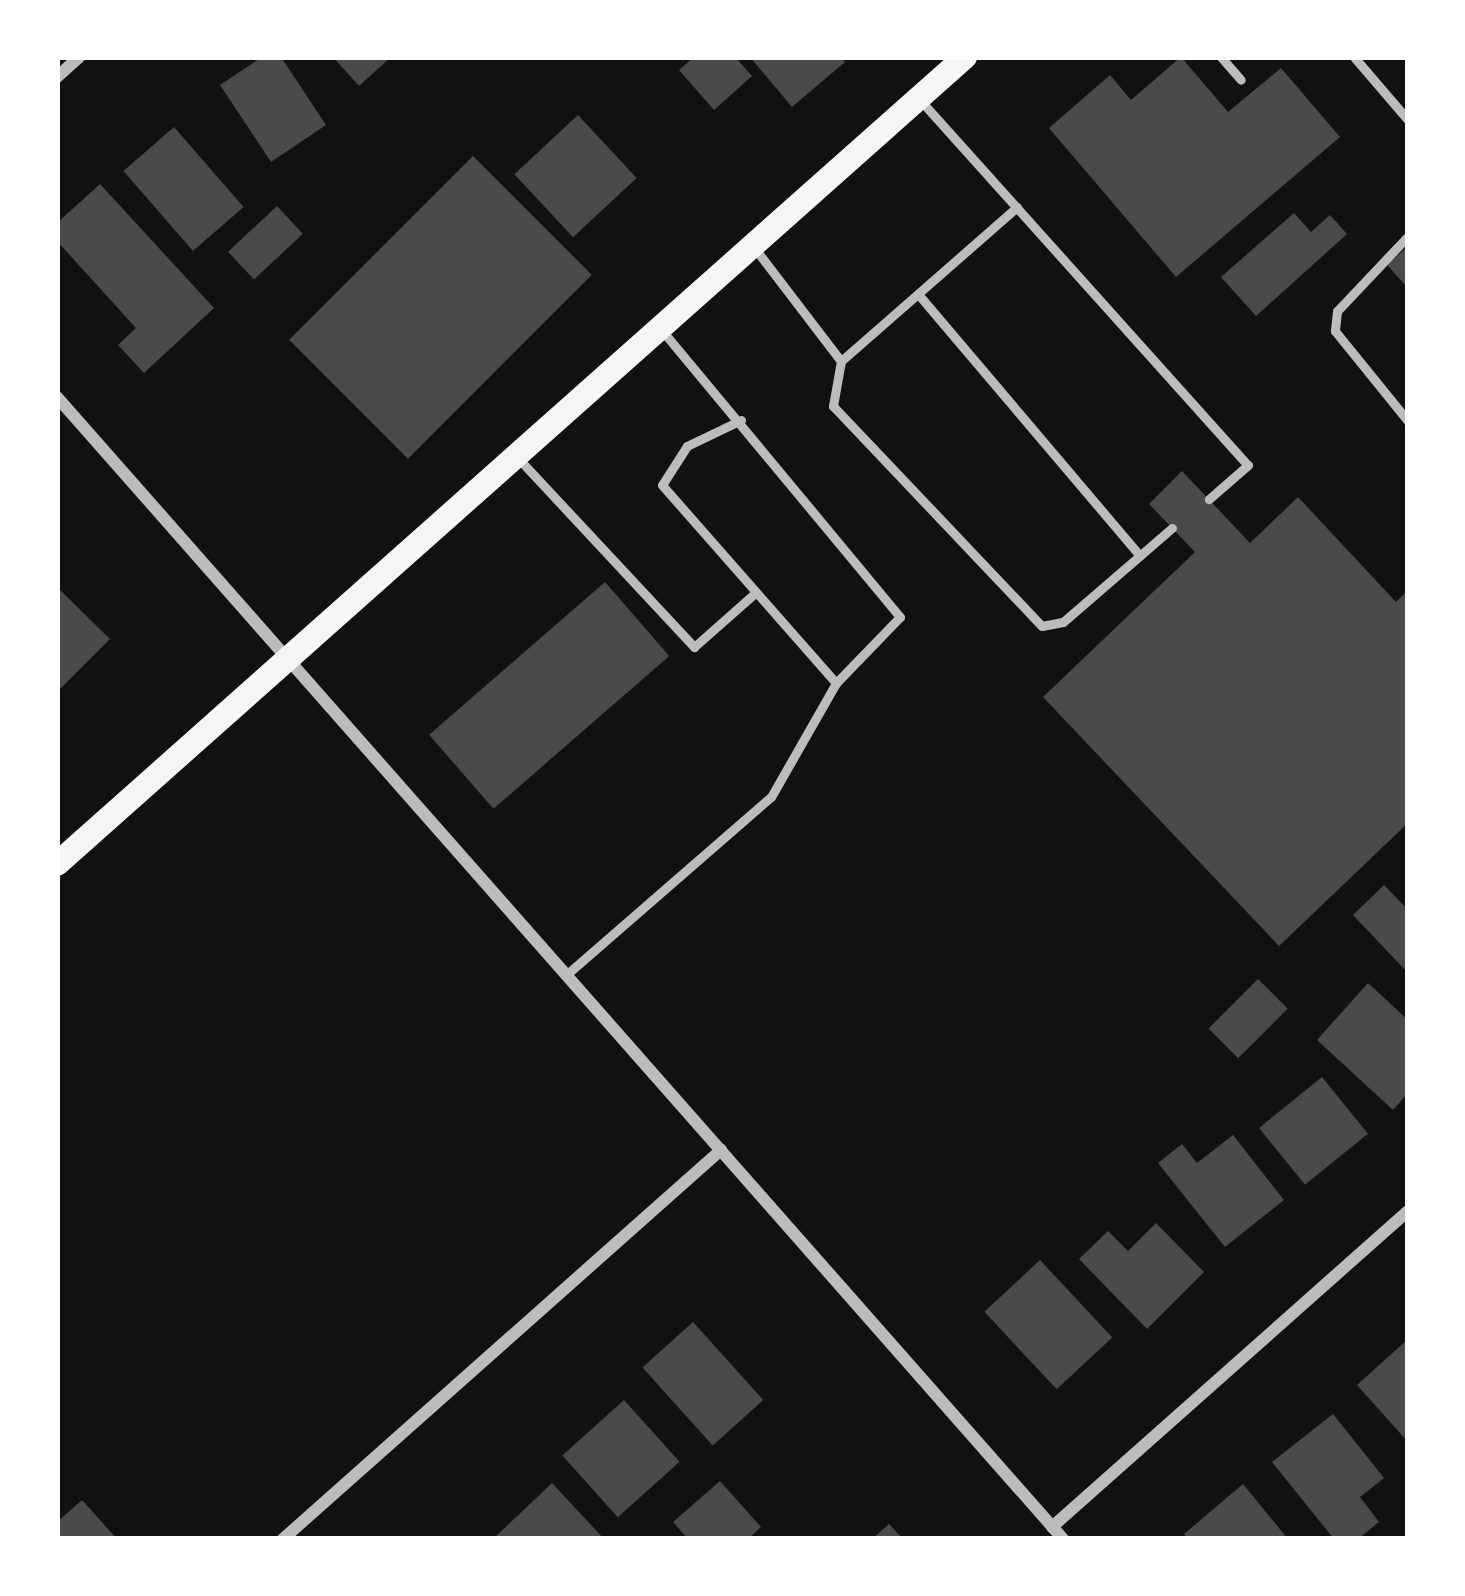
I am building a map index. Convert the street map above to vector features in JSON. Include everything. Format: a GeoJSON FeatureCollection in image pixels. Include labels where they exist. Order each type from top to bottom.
{"type":"FeatureCollection","features":[{"type":"Feature","properties":{"kind":"main road"},"geometry":{"type":"LineString","coordinates":[[57,864],[965,57]]}},
{"type":"Feature","properties":{"kind":"street"},"geometry":{"type":"LineString","coordinates":[[57,76],[79,57]]}},
{"type":"Feature","properties":{"kind":"street"},"geometry":{"type":"LineString","coordinates":[[57,397],[1063,1539]]}},
{"type":"Feature","properties":{"kind":"street"},"geometry":{"type":"LineString","coordinates":[[283,1539],[721,1150]]}},
{"type":"Feature","properties":{"kind":"street"},"geometry":{"type":"LineString","coordinates":[[1052,1527],[1408,1211]]}},
{"type":"Feature","properties":{"kind":"lane"},"geometry":{"type":"LineString","coordinates":[[1221,57],[1241,80]]}},
{"type":"Feature","properties":{"kind":"lane"},"geometry":{"type":"LineString","coordinates":[[1354,57],[1408,120]]}},
{"type":"Feature","properties":{"kind":"lane"},"geometry":{"type":"LineString","coordinates":[[918,98],[1248,465],[1209,500]]}},
{"type":"Feature","properties":{"kind":"lane"},"geometry":{"type":"LineString","coordinates":[[1017,207],[841,361],[833,406],[1026,616],[1063,622],[1172,528]]}},
{"type":"Feature","properties":{"kind":"lane"},"geometry":{"type":"LineString","coordinates":[[1408,236],[1337,311],[1336,331],[1408,421]]}},
{"type":"Feature","properties":{"kind":"lane"},"geometry":{"type":"LineString","coordinates":[[753,245],[841,361]]}},
{"type":"Feature","properties":{"kind":"lane"},"geometry":{"type":"LineString","coordinates":[[918,294],[1140,556]]}},
{"type":"Feature","properties":{"kind":"lane"},"geometry":{"type":"LineString","coordinates":[[566,975],[771,797],[836,683],[900,617],[660,328]]}},
{"type":"Feature","properties":{"kind":"lane"},"geometry":{"type":"LineString","coordinates":[[741,420],[687,446],[662,485],[836,683]]}},
{"type":"Feature","properties":{"kind":"lane"},"geometry":{"type":"LineString","coordinates":[[517,457],[694,647],[755,593]]}},
{"type":"Feature","properties":{"kind":"building"},"geometry":{"type":"Polygon","coordinates":[[[262,57],[281,57],[326,125],[271,162],[220,85],[262,57]]]}},
{"type":"Feature","properties":{"kind":"building"},"geometry":{"type":"Polygon","coordinates":[[[333,57],[391,57],[359,86],[333,57]]]}},
{"type":"Feature","properties":{"kind":"building"},"geometry":{"type":"Polygon","coordinates":[[[694,57],[735,57],[752,76],[714,110],[679,70],[694,57]]]}},
{"type":"Feature","properties":{"kind":"building"},"geometry":{"type":"Polygon","coordinates":[[[750,57],[841,57],[845,62],[792,107],[750,57]]]}},
{"type":"Feature","properties":{"kind":"building"},"geometry":{"type":"Polygon","coordinates":[[[1181,57],[1228,112],[1281,68],[1340,137],[1176,277],[1049,128],[1110,75],[1131,100],[1181,57]]]}},
{"type":"Feature","properties":{"kind":"building"},"geometry":{"type":"Polygon","coordinates":[[[578,115],[637,178],[573,237],[514,174],[578,115]]]}},
{"type":"Feature","properties":{"kind":"building"},"geometry":{"type":"Polygon","coordinates":[[[174,127],[244,207],[193,251],[123,171],[174,127]]]}},
{"type":"Feature","properties":{"kind":"building"},"geometry":{"type":"Polygon","coordinates":[[[473,156],[592,275],[408,459],[289,340],[473,156]]]}},
{"type":"Feature","properties":{"kind":"building"},"geometry":{"type":"Polygon","coordinates":[[[100,184],[214,308],[144,373],[118,345],[136,328],[57,241],[57,223],[100,184]]]}},
{"type":"Feature","properties":{"kind":"building"},"geometry":{"type":"Polygon","coordinates":[[[277,206],[303,234],[254,279],[228,252],[277,206]]]}},
{"type":"Feature","properties":{"kind":"building"},"geometry":{"type":"Polygon","coordinates":[[[1294,213],[1311,232],[1330,215],[1347,234],[1256,316],[1221,277],[1294,213]]]}},
{"type":"Feature","properties":{"kind":"building"},"geometry":{"type":"Polygon","coordinates":[[[1408,246],[1408,288],[1387,265],[1408,246]]]}},
{"type":"Feature","properties":{"kind":"building"},"geometry":{"type":"Polygon","coordinates":[[[1182,471],[1250,543],[1298,497],[1396,602],[1408,590],[1408,823],[1279,946],[1043,697],[1195,552],[1149,504],[1182,471]]]}},
{"type":"Feature","properties":{"kind":"building"},"geometry":{"type":"Polygon","coordinates":[[[605,582],[669,656],[493,809],[429,735],[605,582]]]}},
{"type":"Feature","properties":{"kind":"building"},"geometry":{"type":"Polygon","coordinates":[[[57,587],[110,639],[57,692],[57,587]]]}},
{"type":"Feature","properties":{"kind":"building"},"geometry":{"type":"Polygon","coordinates":[[[1384,885],[1408,910],[1408,973],[1353,915],[1384,885]]]}},
{"type":"Feature","properties":{"kind":"building"},"geometry":{"type":"Polygon","coordinates":[[[1258,979],[1288,1009],[1238,1058],[1209,1028],[1258,979]]]}},
{"type":"Feature","properties":{"kind":"building"},"geometry":{"type":"Polygon","coordinates":[[[1368,983],[1408,1020],[1408,1093],[1393,1110],[1317,1040],[1368,983]]]}},
{"type":"Feature","properties":{"kind":"building"},"geometry":{"type":"Polygon","coordinates":[[[1322,1077],[1368,1134],[1305,1185],[1259,1128],[1322,1077]]]}},
{"type":"Feature","properties":{"kind":"building"},"geometry":{"type":"Polygon","coordinates":[[[1233,1135],[1284,1200],[1225,1247],[1158,1163],[1182,1144],[1197,1163],[1233,1135]]]}},
{"type":"Feature","properties":{"kind":"building"},"geometry":{"type":"Polygon","coordinates":[[[1156,1223],[1204,1272],[1147,1329],[1079,1259],[1108,1231],[1128,1251],[1156,1223]]]}},
{"type":"Feature","properties":{"kind":"building"},"geometry":{"type":"Polygon","coordinates":[[[1040,1260],[1112,1338],[1057,1389],[984,1312],[1040,1260]]]}},
{"type":"Feature","properties":{"kind":"building"},"geometry":{"type":"Polygon","coordinates":[[[693,1322],[763,1400],[713,1446],[642,1368],[693,1322]]]}},
{"type":"Feature","properties":{"kind":"building"},"geometry":{"type":"Polygon","coordinates":[[[1408,1339],[1408,1442],[1357,1385],[1408,1339]]]}},
{"type":"Feature","properties":{"kind":"building"},"geometry":{"type":"Polygon","coordinates":[[[624,1400],[680,1462],[618,1517],[562,1456],[624,1400]]]}},
{"type":"Feature","properties":{"kind":"building"},"geometry":{"type":"Polygon","coordinates":[[[1333,1414],[1384,1478],[1360,1497],[1379,1522],[1358,1539],[1334,1539],[1272,1462],[1333,1414]]]}},
{"type":"Feature","properties":{"kind":"building"},"geometry":{"type":"Polygon","coordinates":[[[720,1481],[761,1527],[748,1539],[688,1539],[673,1522],[720,1481]]]}},
{"type":"Feature","properties":{"kind":"building"},"geometry":{"type":"Polygon","coordinates":[[[552,1483],[604,1539],[493,1539],[552,1483]]]}},
{"type":"Feature","properties":{"kind":"building"},"geometry":{"type":"Polygon","coordinates":[[[1243,1484],[1288,1539],[1188,1539],[1184,1534],[1243,1484]]]}},
{"type":"Feature","properties":{"kind":"building"},"geometry":{"type":"Polygon","coordinates":[[[82,1500],[117,1539],[57,1539],[57,1522],[82,1500]]]}},
{"type":"Feature","properties":{"kind":"building"},"geometry":{"type":"Polygon","coordinates":[[[889,1524],[903,1539],[872,1539],[889,1524]]]}}]}
